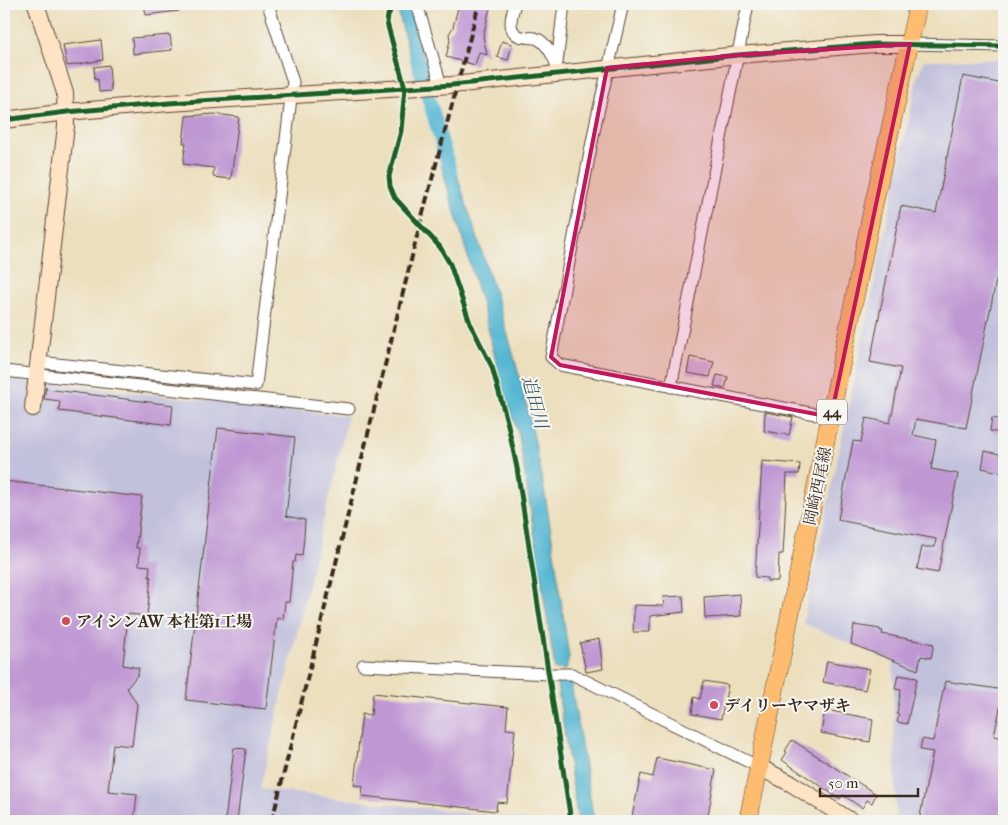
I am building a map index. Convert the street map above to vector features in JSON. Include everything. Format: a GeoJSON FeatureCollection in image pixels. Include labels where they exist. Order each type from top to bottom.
{"type":"FeatureCollection","features":[{"type":"Feature","properties":{"kind":"main road","name":"岡崎西尾線"},"geometry":{"type":"LineString","coordinates":[[748,821],[872,212],[918,4]]}},
{"type":"Feature","properties":{"kind":"street"},"geometry":{"type":"LineString","coordinates":[[33,408],[67,112],[65,93],[36,4]]}},
{"type":"Feature","properties":{"kind":"street"},"geometry":{"type":"LineString","coordinates":[[4,371],[38,368],[256,386],[293,82],[268,4]]}},
{"type":"Feature","properties":{"kind":"street"},"geometry":{"type":"LineString","coordinates":[[417,4],[438,86]]}},
{"type":"Feature","properties":{"kind":"street"},"geometry":{"type":"LineString","coordinates":[[516,4],[511,16],[511,24],[514,30],[518,36],[537,38],[542,42],[557,68]]}},
{"type":"Feature","properties":{"kind":"street"},"geometry":{"type":"LineString","coordinates":[[557,68],[564,4]]}},
{"type":"Feature","properties":{"kind":"street"},"geometry":{"type":"LineString","coordinates":[[623,4],[608,68],[551,357],[560,365],[831,417]]}},
{"type":"Feature","properties":{"kind":"street"},"geometry":{"type":"LineString","coordinates":[[671,387],[748,4]]}},
{"type":"Feature","properties":{"kind":"street"},"geometry":{"type":"LineString","coordinates":[[4,120],[67,112],[292,94],[438,86],[557,68],[608,68],[875,44],[1004,46]]}},
{"type":"Feature","properties":{"kind":"street"},"geometry":{"type":"LineString","coordinates":[[38,368],[350,409]]}},
{"type":"Feature","properties":{"kind":"street"},"geometry":{"type":"LineString","coordinates":[[363,664],[572,674],[792,784],[850,821]]}},
{"type":"Feature","properties":{"kind":"highlighted area"},"geometry":{"type":"Polygon","coordinates":[[[910,44],[831,417],[560,365],[551,357],[607,68],[738,55],[910,44]]]}},
{"type":"Feature","properties":{"kind":"shaded area"},"geometry":{"type":"Polygon","coordinates":[[[1004,59],[1004,821],[896,821],[893,662],[803,623],[918,75],[924,60],[1004,59]]]}},
{"type":"Feature","properties":{"kind":"shaded area"},"geometry":{"type":"Polygon","coordinates":[[[4,378],[348,416],[260,789],[536,821],[4,821],[4,378]]]}},
{"type":"Feature","properties":{"kind":"water"},"geometry":{"type":"Polygon","coordinates":[[[401,4],[408,4],[428,71],[414,72],[398,11],[401,4]]]}},
{"type":"Feature","properties":{"kind":"water"},"geometry":{"type":"Polygon","coordinates":[[[447,143],[519,374],[534,438],[551,532],[569,657],[566,670],[555,669],[519,436],[503,390],[484,312],[441,165],[447,143]]]}},
{"type":"Feature","properties":{"kind":"water"},"geometry":{"type":"Polygon","coordinates":[[[556,678],[570,678],[594,821],[578,821],[556,678]]]}},
{"type":"Feature","properties":{"kind":"building"},"geometry":{"type":"Polygon","coordinates":[[[144,4],[179,4],[179,11],[146,15],[144,4]]]}},
{"type":"Feature","properties":{"kind":"building"},"geometry":{"type":"Polygon","coordinates":[[[459,4],[491,4],[483,36],[487,55],[479,52],[475,65],[446,57],[450,40],[449,34],[453,27],[459,4]]]}},
{"type":"Feature","properties":{"kind":"building"},"geometry":{"type":"Polygon","coordinates":[[[170,35],[172,50],[133,54],[132,38],[170,35]]]}},
{"type":"Feature","properties":{"kind":"building"},"geometry":{"type":"Polygon","coordinates":[[[101,40],[103,60],[67,66],[63,45],[101,40]]]}},
{"type":"Feature","properties":{"kind":"building"},"geometry":{"type":"Polygon","coordinates":[[[502,41],[512,44],[508,60],[497,57],[502,41]]]}},
{"type":"Feature","properties":{"kind":"building"},"geometry":{"type":"Polygon","coordinates":[[[109,65],[111,91],[99,92],[98,79],[95,80],[94,67],[109,65]]]}},
{"type":"Feature","properties":{"kind":"building"},"geometry":{"type":"Polygon","coordinates":[[[963,76],[1004,84],[1004,242],[966,428],[916,419],[913,435],[936,440],[931,469],[958,474],[938,573],[917,569],[922,547],[935,547],[936,539],[838,520],[853,441],[861,442],[866,418],[890,423],[893,410],[901,368],[870,362],[901,206],[936,213],[963,76]]]}},
{"type":"Feature","properties":{"kind":"building"},"geometry":{"type":"Polygon","coordinates":[[[215,114],[239,117],[231,179],[213,177],[214,168],[183,164],[186,143],[183,143],[186,116],[215,114]]]}},
{"type":"Feature","properties":{"kind":"building"},"geometry":{"type":"Polygon","coordinates":[[[690,357],[714,362],[710,377],[687,373],[690,357]]]}},
{"type":"Feature","properties":{"kind":"building"},"geometry":{"type":"Polygon","coordinates":[[[717,375],[728,377],[725,389],[714,386],[717,375]]]}},
{"type":"Feature","properties":{"kind":"building"},"geometry":{"type":"Polygon","coordinates":[[[46,386],[46,389],[173,405],[171,425],[59,411],[60,401],[44,399],[46,386]]]}},
{"type":"Feature","properties":{"kind":"building"},"geometry":{"type":"Polygon","coordinates":[[[765,412],[793,417],[789,435],[764,431],[765,412]]]}},
{"type":"Feature","properties":{"kind":"building"},"geometry":{"type":"Polygon","coordinates":[[[992,418],[1002,420],[1000,433],[990,431],[992,418]]]}},
{"type":"Feature","properties":{"kind":"building"},"geometry":{"type":"Polygon","coordinates":[[[218,428],[295,437],[286,516],[305,520],[302,556],[296,555],[295,562],[293,562],[289,602],[285,602],[283,619],[277,618],[266,709],[186,700],[218,428]]]}},
{"type":"Feature","properties":{"kind":"building"},"geometry":{"type":"Polygon","coordinates":[[[985,451],[1004,455],[1004,473],[982,468],[985,451]]]}},
{"type":"Feature","properties":{"kind":"building"},"geometry":{"type":"Polygon","coordinates":[[[762,461],[800,464],[799,474],[787,474],[783,554],[779,554],[778,581],[767,581],[767,578],[755,577],[762,461]]]}},
{"type":"Feature","properties":{"kind":"building","name":"アイシンAW 本社第1工場"},"geometry":{"type":"Polygon","coordinates":[[[4,481],[142,497],[136,548],[140,548],[139,565],[150,566],[149,577],[151,577],[147,616],[128,614],[123,665],[139,668],[138,674],[127,688],[137,704],[132,746],[113,744],[108,791],[137,794],[134,821],[4,821],[4,481]]]}},
{"type":"Feature","properties":{"kind":"building"},"geometry":{"type":"Polygon","coordinates":[[[740,594],[741,616],[705,618],[704,597],[740,594]]]}},
{"type":"Feature","properties":{"kind":"building"},"geometry":{"type":"Polygon","coordinates":[[[683,596],[684,612],[650,616],[650,632],[633,632],[634,605],[664,606],[663,597],[683,596]]]}},
{"type":"Feature","properties":{"kind":"building"},"geometry":{"type":"Polygon","coordinates":[[[854,625],[880,629],[880,631],[883,631],[882,634],[934,644],[931,658],[921,656],[918,670],[851,644],[854,625]]]}},
{"type":"Feature","properties":{"kind":"building"},"geometry":{"type":"Polygon","coordinates":[[[599,639],[603,669],[586,672],[580,643],[599,639]]]}},
{"type":"Feature","properties":{"kind":"building"},"geometry":{"type":"Polygon","coordinates":[[[827,661],[870,669],[865,690],[823,682],[827,661]]]}},
{"type":"Feature","properties":{"kind":"building"},"geometry":{"type":"Polygon","coordinates":[[[898,675],[917,678],[907,724],[897,722],[901,690],[895,689],[898,675]]]}},
{"type":"Feature","properties":{"kind":"building"},"geometry":{"type":"Polygon","coordinates":[[[704,681],[728,685],[721,719],[692,714],[694,697],[700,699],[704,681]]]}},
{"type":"Feature","properties":{"kind":"building"},"geometry":{"type":"Polygon","coordinates":[[[945,681],[1004,690],[994,736],[1004,738],[1004,821],[919,821],[933,752],[920,750],[922,739],[933,741],[945,681]]]}},
{"type":"Feature","properties":{"kind":"building"},"geometry":{"type":"Polygon","coordinates":[[[373,693],[508,707],[506,729],[515,730],[507,803],[497,802],[496,811],[362,796],[363,786],[354,785],[362,714],[371,715],[373,693]]]}},
{"type":"Feature","properties":{"kind":"building"},"geometry":{"type":"Polygon","coordinates":[[[825,710],[873,719],[870,742],[821,733],[825,710]]]}},
{"type":"Feature","properties":{"kind":"building"},"geometry":{"type":"Polygon","coordinates":[[[792,740],[876,794],[872,803],[867,800],[862,808],[843,795],[840,799],[782,760],[792,740]]]}},
{"type":"Feature","properties":{"kind":"building"},"geometry":{"type":"Polygon","coordinates":[[[234,748],[246,749],[237,821],[225,821],[234,748]]]}},
{"type":"Feature","properties":{"kind":"building"},"geometry":{"type":"Polygon","coordinates":[[[657,758],[716,770],[707,821],[631,821],[641,774],[653,777],[657,758]]]}},
{"type":"Feature","properties":{"kind":"waterway","name":"追田川"},"geometry":{"type":"LineString","coordinates":[[416,55],[450,171]]}},
{"type":"Feature","properties":{"kind":"railway"},"geometry":{"type":"LineString","coordinates":[[272,821],[420,224],[479,4]]}},
{"type":"Feature","properties":{"kind":"cycle path"},"geometry":{"type":"LineString","coordinates":[[394,4],[388,15],[387,23],[405,88],[401,131],[389,176],[390,186],[395,198],[440,247],[450,264],[470,323],[492,367],[508,425],[517,468],[571,821]]}},
{"type":"Feature","properties":{"kind":"cycle path"},"geometry":{"type":"LineString","coordinates":[[4,120],[67,112],[169,103],[452,85],[738,55],[875,44],[1004,46]]}},
{"type":"Feature","properties":{"kind":"place","name":"アイシンAW 本社第1工場"},"geometry":{"type":"Point","coordinates":[66,621]}},
{"type":"Feature","properties":{"kind":"place","name":"デイリーヤマザキ"},"geometry":{"type":"Point","coordinates":[714,705]}}]}
